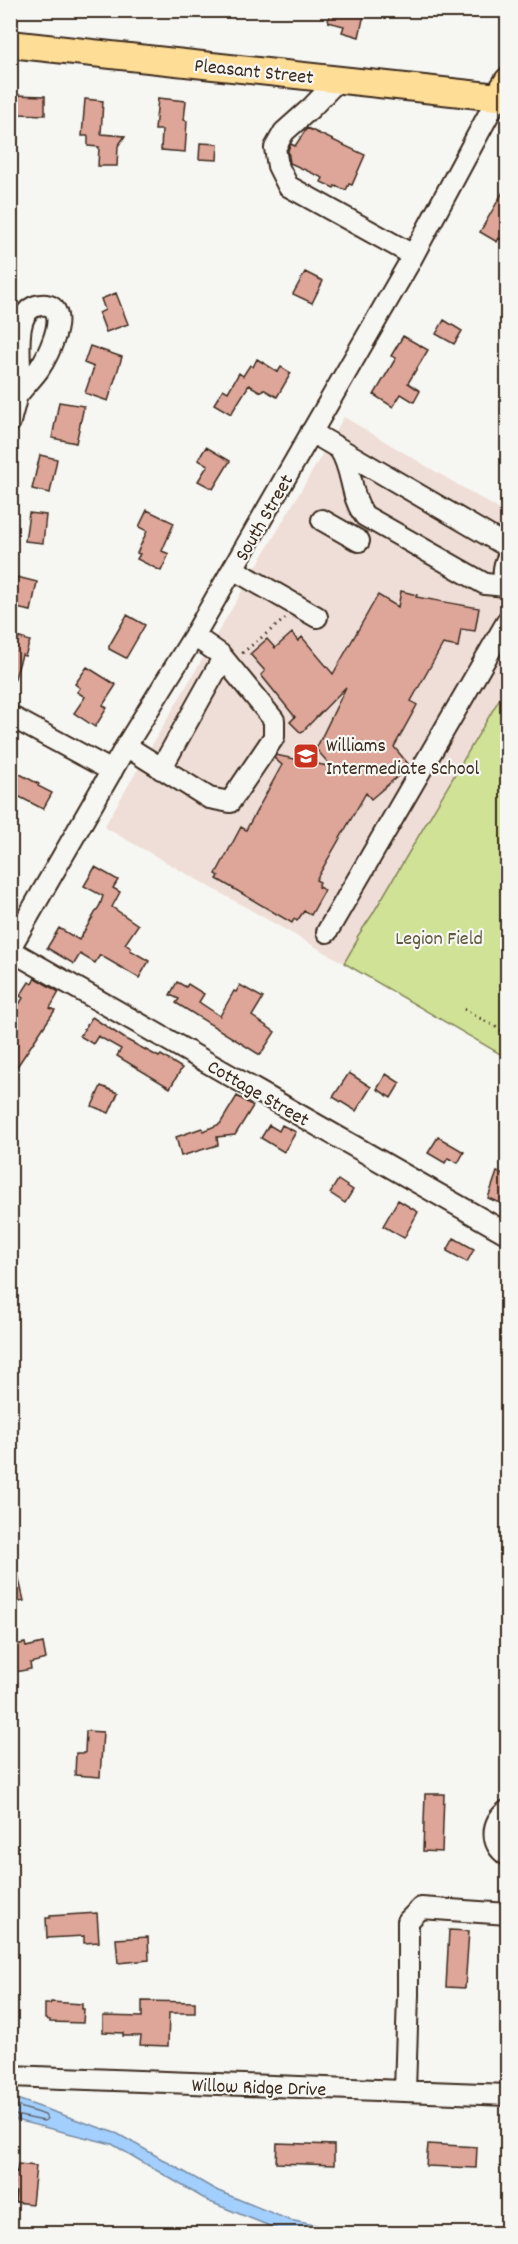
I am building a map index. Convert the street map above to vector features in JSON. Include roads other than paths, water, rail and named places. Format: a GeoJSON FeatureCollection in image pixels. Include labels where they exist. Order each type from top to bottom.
{"type":"FeatureCollection","features":[{"type":"Feature","properties":{"kind":"main road","name":"Pleasant Street"},"geometry":{"type":"LineString","coordinates":[[10,44],[338,80],[503,89]]}},
{"type":"Feature","properties":{"kind":"street"},"geometry":{"type":"LineString","coordinates":[[338,80],[284,132],[276,148],[278,166],[288,186],[413,255]]}},
{"type":"Feature","properties":{"kind":"street","name":"South Street"},"geometry":{"type":"LineString","coordinates":[[12,944],[126,746],[233,569],[413,255],[503,89]]}},
{"type":"Feature","properties":{"kind":"street"},"geometry":{"type":"LineString","coordinates":[[10,423],[16,397]]}},
{"type":"Feature","properties":{"kind":"street"},"geometry":{"type":"LineString","coordinates":[[311,432],[507,547]]}},
{"type":"Feature","properties":{"kind":"street"},"geometry":{"type":"LineString","coordinates":[[340,450],[345,458],[359,506],[365,516],[485,584],[507,587],[503,577],[503,567],[507,557]]}},
{"type":"Feature","properties":{"kind":"street"},"geometry":{"type":"LineString","coordinates":[[322,520],[359,541]]}},
{"type":"Feature","properties":{"kind":"street"},"geometry":{"type":"LineString","coordinates":[[233,569],[308,613]]}},
{"type":"Feature","properties":{"kind":"street"},"geometry":{"type":"LineString","coordinates":[[327,932],[507,620]]}},
{"type":"Feature","properties":{"kind":"street"},"geometry":{"type":"LineString","coordinates":[[126,746],[209,798],[230,802],[274,737],[274,720],[232,656],[217,651],[194,636]]}},
{"type":"Feature","properties":{"kind":"street"},"geometry":{"type":"LineString","coordinates":[[161,769],[232,656]]}},
{"type":"Feature","properties":{"kind":"street"},"geometry":{"type":"LineString","coordinates":[[10,716],[112,771]]}},
{"type":"Feature","properties":{"kind":"street","name":"Cottage Street"},"geometry":{"type":"LineString","coordinates":[[12,944],[507,1234]]}},
{"type":"Feature","properties":{"kind":"street"},"geometry":{"type":"LineString","coordinates":[[507,1810],[497,1821],[494,1834],[498,1846],[507,1856]]}},
{"type":"Feature","properties":{"kind":"street"},"geometry":{"type":"LineString","coordinates":[[405,2091],[408,1921],[421,1908],[507,1914]]}},
{"type":"Feature","properties":{"kind":"street","name":"Willow Ridge Drive"},"geometry":{"type":"LineString","coordinates":[[10,2076],[507,2095]]}},
{"type":"Feature","properties":{"kind":"water"},"geometry":{"type":"Polygon","coordinates":[[[11,2097],[118,2134],[216,2190],[289,2220],[356,2233],[287,2233],[210,2202],[112,2144],[11,2119],[11,2097]]]}},
{"type":"Feature","properties":{"kind":"place","name":"Williams Intermediate School"},"geometry":{"type":"Point","coordinates":[306,756]}},
{"type":"Feature","properties":{"kind":"park label","name":"Legion Field"},"geometry":{"type":"Point","coordinates":[439,937]}}]}
